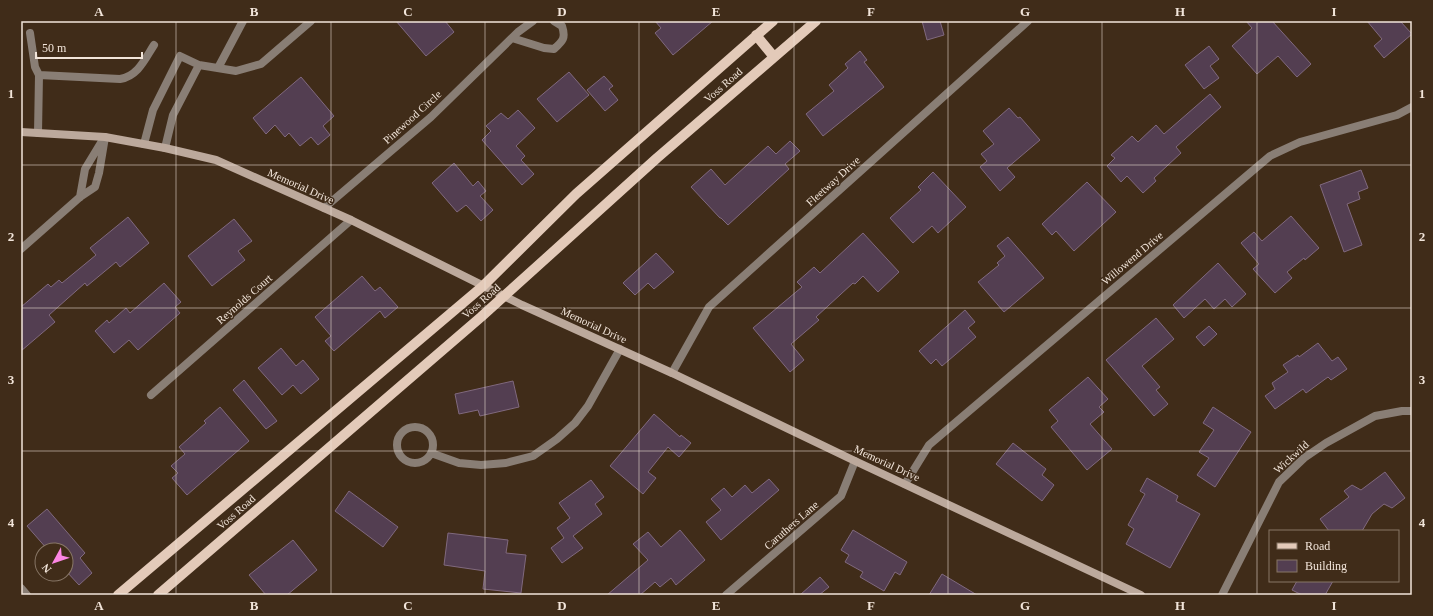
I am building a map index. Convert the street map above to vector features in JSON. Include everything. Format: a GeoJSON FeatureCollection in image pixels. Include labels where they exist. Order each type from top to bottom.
{"type":"FeatureCollection","features":[{"type":"Feature","properties":{"kind":"main road","name":"Voss Road"},"geometry":{"type":"LineString","coordinates":[[118,595],[483,286],[576,194],[773,21]]}},
{"type":"Feature","properties":{"kind":"main road","name":"Voss Road"},"geometry":{"type":"LineString","coordinates":[[158,595],[504,296],[657,158],[816,21]]}},
{"type":"Feature","properties":{"kind":"main road"},"geometry":{"type":"LineString","coordinates":[[756,35],[774,57]]}},
{"type":"Feature","properties":{"kind":"street"},"geometry":{"type":"LineString","coordinates":[[144,144],[153,110],[180,56],[199,65],[236,71],[261,64],[311,21]]}},
{"type":"Feature","properties":{"kind":"street","name":"Pinewood Circle"},"geometry":{"type":"LineString","coordinates":[[324,208],[431,117],[512,38],[533,21]]}},
{"type":"Feature","properties":{"kind":"street"},"geometry":{"type":"LineString","coordinates":[[512,38],[544,48],[554,49],[562,42],[565,34],[562,26],[554,21]]}},
{"type":"Feature","properties":{"kind":"street","name":"Fleetway Drive"},"geometry":{"type":"LineString","coordinates":[[672,373],[709,307],[1028,21]]}},
{"type":"Feature","properties":{"kind":"street"},"geometry":{"type":"LineString","coordinates":[[218,68],[241,22]]}},
{"type":"Feature","properties":{"kind":"street"},"geometry":{"type":"LineString","coordinates":[[30,33],[35,67],[39,75],[38,133]]}},
{"type":"Feature","properties":{"kind":"street"},"geometry":{"type":"LineString","coordinates":[[39,75],[120,79],[127,78],[136,72],[154,45]]}},
{"type":"Feature","properties":{"kind":"street"},"geometry":{"type":"LineString","coordinates":[[165,148],[173,115],[199,65]]}},
{"type":"Feature","properties":{"kind":"street","name":"Willowend Drive"},"geometry":{"type":"LineString","coordinates":[[906,484],[930,445],[1270,156],[1300,142],[1397,114],[1412,107]]}},
{"type":"Feature","properties":{"kind":"street","name":"Memorial Drive"},"geometry":{"type":"LineString","coordinates":[[21,132],[105,137],[165,148],[216,160],[351,220],[504,296],[672,373],[855,461],[1141,595]]}},
{"type":"Feature","properties":{"kind":"street"},"geometry":{"type":"LineString","coordinates":[[80,197],[85,169],[105,137]]}},
{"type":"Feature","properties":{"kind":"street"},"geometry":{"type":"LineString","coordinates":[[21,249],[80,197],[95,187],[105,137]]}},
{"type":"Feature","properties":{"kind":"street","name":"Reynolds Court"},"geometry":{"type":"LineString","coordinates":[[151,395],[351,220]]}},
{"type":"Feature","properties":{"kind":"street"},"geometry":{"type":"LineString","coordinates":[[431,453],[459,463],[481,465],[506,463],[533,456],[557,439],[575,423],[588,406],[620,349]]}},
{"type":"Feature","properties":{"kind":"street","name":"Wickwild"},"geometry":{"type":"LineString","coordinates":[[1222,595],[1279,482],[1304,458],[1326,442],[1375,416],[1402,411],[1412,411]]}},
{"type":"Feature","properties":{"kind":"street"},"geometry":{"type":"LineString","coordinates":[[410,428],[422,429],[430,436],[432,442],[431,453],[423,461],[417,463],[406,460],[398,451],[398,439],[405,430],[410,428]]}},
{"type":"Feature","properties":{"kind":"street","name":"Caruthers Lane"},"geometry":{"type":"LineString","coordinates":[[726,595],[841,496],[855,461]]}},
{"type":"Feature","properties":{"kind":"street"},"geometry":{"type":"LineString","coordinates":[[21,588],[27,595]]}},
{"type":"Feature","properties":{"kind":"building"},"geometry":{"type":"Polygon","coordinates":[[[396,21],[445,21],[454,32],[426,56],[396,21]]]}},
{"type":"Feature","properties":{"kind":"building"},"geometry":{"type":"Polygon","coordinates":[[[655,21],[713,21],[673,55],[655,33],[661,28],[655,21]]]}},
{"type":"Feature","properties":{"kind":"building"},"geometry":{"type":"Polygon","coordinates":[[[922,21],[940,21],[944,35],[927,40],[922,21]]]}},
{"type":"Feature","properties":{"kind":"building"},"geometry":{"type":"Polygon","coordinates":[[[1246,21],[1272,21],[1311,64],[1297,77],[1278,56],[1257,74],[1232,46],[1252,28],[1246,21]]]}},
{"type":"Feature","properties":{"kind":"building"},"geometry":{"type":"Polygon","coordinates":[[[1367,21],[1400,21],[1412,34],[1384,58],[1374,46],[1382,39],[1367,21]]]}},
{"type":"Feature","properties":{"kind":"building"},"geometry":{"type":"Polygon","coordinates":[[[1209,46],[1219,59],[1210,66],[1219,78],[1204,89],[1185,65],[1209,46]]]}},
{"type":"Feature","properties":{"kind":"building"},"geometry":{"type":"Polygon","coordinates":[[[860,51],[867,60],[864,62],[884,87],[823,136],[806,114],[834,91],[829,85],[848,68],[845,64],[860,51]]]}},
{"type":"Feature","properties":{"kind":"building"},"geometry":{"type":"Polygon","coordinates":[[[569,72],[589,95],[557,122],[537,99],[569,72]]]}},
{"type":"Feature","properties":{"kind":"building"},"geometry":{"type":"Polygon","coordinates":[[[604,76],[613,86],[609,89],[618,100],[605,111],[587,90],[604,76]]]}},
{"type":"Feature","properties":{"kind":"building"},"geometry":{"type":"Polygon","coordinates":[[[301,77],[334,116],[323,126],[330,135],[318,145],[311,137],[300,146],[289,133],[285,137],[275,125],[266,134],[253,118],[301,77]]]}},
{"type":"Feature","properties":{"kind":"building"},"geometry":{"type":"Polygon","coordinates":[[[1210,94],[1221,107],[1176,147],[1181,153],[1154,178],[1156,181],[1143,193],[1127,176],[1121,182],[1107,166],[1115,158],[1111,155],[1132,136],[1138,142],[1156,125],[1164,134],[1210,94]]]}},
{"type":"Feature","properties":{"kind":"building"},"geometry":{"type":"Polygon","coordinates":[[[1009,108],[1018,118],[1020,117],[1040,140],[1007,168],[1015,177],[1000,191],[980,167],[987,161],[981,154],[994,144],[983,131],[1009,108]]]}},
{"type":"Feature","properties":{"kind":"building"},"geometry":{"type":"Polygon","coordinates":[[[518,110],[535,128],[516,146],[525,156],[521,160],[534,174],[522,185],[482,140],[491,131],[486,126],[501,113],[508,119],[518,110]]]}},
{"type":"Feature","properties":{"kind":"building"},"geometry":{"type":"Polygon","coordinates":[[[790,141],[800,151],[785,164],[789,169],[728,225],[691,187],[711,169],[725,185],[768,146],[776,154],[790,141]]]}},
{"type":"Feature","properties":{"kind":"building"},"geometry":{"type":"Polygon","coordinates":[[[454,163],[473,186],[478,181],[486,191],[480,196],[493,210],[481,221],[466,205],[457,212],[432,183],[454,163]]]}},
{"type":"Feature","properties":{"kind":"building"},"geometry":{"type":"Polygon","coordinates":[[[1361,170],[1368,188],[1358,192],[1360,199],[1347,204],[1362,245],[1344,252],[1320,185],[1361,170]]]}},
{"type":"Feature","properties":{"kind":"building"},"geometry":{"type":"Polygon","coordinates":[[[933,172],[966,207],[938,233],[932,226],[913,243],[890,218],[921,190],[918,187],[933,172]]]}},
{"type":"Feature","properties":{"kind":"building"},"geometry":{"type":"Polygon","coordinates":[[[1087,182],[1116,212],[1074,251],[1056,231],[1052,235],[1042,224],[1087,182]]]}},
{"type":"Feature","properties":{"kind":"building"},"geometry":{"type":"Polygon","coordinates":[[[1291,216],[1319,248],[1287,272],[1292,278],[1275,293],[1253,269],[1259,264],[1241,243],[1254,232],[1262,241],[1291,216]]]}},
{"type":"Feature","properties":{"kind":"building"},"geometry":{"type":"Polygon","coordinates":[[[128,217],[149,243],[120,267],[116,262],[87,286],[85,283],[49,315],[55,322],[21,351],[21,307],[48,284],[51,287],[59,280],[62,283],[96,255],[90,248],[128,217]]]}},
{"type":"Feature","properties":{"kind":"building"},"geometry":{"type":"Polygon","coordinates":[[[234,219],[252,241],[238,251],[245,260],[212,286],[188,256],[234,219]]]}},
{"type":"Feature","properties":{"kind":"building"},"geometry":{"type":"Polygon","coordinates":[[[863,233],[899,272],[878,292],[863,276],[855,284],[853,283],[816,317],[819,320],[791,344],[804,360],[790,372],[753,328],[802,287],[797,282],[814,267],[820,273],[863,233]]]}},
{"type":"Feature","properties":{"kind":"building"},"geometry":{"type":"Polygon","coordinates":[[[1008,237],[1044,278],[1004,312],[978,282],[999,265],[997,263],[1005,256],[997,246],[1008,237]]]}},
{"type":"Feature","properties":{"kind":"building"},"geometry":{"type":"Polygon","coordinates":[[[656,253],[674,272],[654,289],[648,283],[635,295],[623,283],[656,253]]]}},
{"type":"Feature","properties":{"kind":"building"},"geometry":{"type":"Polygon","coordinates":[[[1218,263],[1246,294],[1232,307],[1225,299],[1214,309],[1205,299],[1184,318],[1173,305],[1218,263]]]}},
{"type":"Feature","properties":{"kind":"building"},"geometry":{"type":"Polygon","coordinates":[[[362,276],[375,291],[380,287],[398,307],[385,318],[380,311],[334,351],[325,341],[331,336],[315,317],[362,276]]]}},
{"type":"Feature","properties":{"kind":"building"},"geometry":{"type":"Polygon","coordinates":[[[164,283],[181,302],[175,307],[180,313],[138,350],[129,340],[114,353],[95,331],[107,320],[109,323],[126,308],[130,313],[164,283]]]}},
{"type":"Feature","properties":{"kind":"building"},"geometry":{"type":"Polygon","coordinates":[[[965,310],[975,322],[968,328],[976,337],[942,366],[936,359],[931,364],[919,351],[965,310]]]}},
{"type":"Feature","properties":{"kind":"building"},"geometry":{"type":"Polygon","coordinates":[[[1156,318],[1174,339],[1142,366],[1160,387],[1156,390],[1168,404],[1154,416],[1106,360],[1156,318]]]}},
{"type":"Feature","properties":{"kind":"building"},"geometry":{"type":"Polygon","coordinates":[[[1209,326],[1217,334],[1204,346],[1196,337],[1209,326]]]}},
{"type":"Feature","properties":{"kind":"building"},"geometry":{"type":"Polygon","coordinates":[[[1318,343],[1332,361],[1338,357],[1347,369],[1331,380],[1328,377],[1306,393],[1303,389],[1275,409],[1265,396],[1275,389],[1272,383],[1288,372],[1283,365],[1298,355],[1299,357],[1318,343]]]}},
{"type":"Feature","properties":{"kind":"building"},"geometry":{"type":"Polygon","coordinates":[[[281,348],[296,366],[303,360],[319,379],[301,394],[293,385],[282,395],[258,368],[281,348]]]}},
{"type":"Feature","properties":{"kind":"building"},"geometry":{"type":"Polygon","coordinates":[[[1088,377],[1108,399],[1099,407],[1104,412],[1090,424],[1112,449],[1087,470],[1051,427],[1058,421],[1049,410],[1088,377]]]}},
{"type":"Feature","properties":{"kind":"building"},"geometry":{"type":"Polygon","coordinates":[[[244,380],[277,421],[266,429],[233,390],[244,380]]]}},
{"type":"Feature","properties":{"kind":"building"},"geometry":{"type":"Polygon","coordinates":[[[513,381],[519,407],[480,416],[478,410],[459,414],[455,394],[513,381]]]}},
{"type":"Feature","properties":{"kind":"building"},"geometry":{"type":"Polygon","coordinates":[[[220,407],[249,441],[187,495],[172,478],[178,473],[171,466],[185,454],[179,447],[206,423],[204,421],[220,407]]]}},
{"type":"Feature","properties":{"kind":"building"},"geometry":{"type":"Polygon","coordinates":[[[1213,407],[1251,432],[1215,487],[1197,475],[1209,458],[1199,452],[1214,430],[1203,423],[1213,407]]]}},
{"type":"Feature","properties":{"kind":"building"},"geometry":{"type":"Polygon","coordinates":[[[654,414],[680,437],[681,435],[691,443],[679,457],[668,447],[648,472],[656,478],[643,494],[610,466],[654,414]]]}},
{"type":"Feature","properties":{"kind":"building"},"geometry":{"type":"Polygon","coordinates":[[[1013,443],[1046,469],[1042,475],[1054,485],[1042,501],[996,464],[1013,443]]]}},
{"type":"Feature","properties":{"kind":"building"},"geometry":{"type":"Polygon","coordinates":[[[1385,472],[1405,498],[1392,508],[1384,504],[1372,514],[1363,530],[1328,530],[1320,519],[1349,497],[1344,491],[1352,485],[1361,490],[1385,472]]]}},
{"type":"Feature","properties":{"kind":"building"},"geometry":{"type":"Polygon","coordinates":[[[1147,478],[1178,496],[1176,501],[1200,514],[1170,568],[1126,544],[1134,529],[1128,525],[1145,494],[1140,491],[1147,478]]]}},
{"type":"Feature","properties":{"kind":"building"},"geometry":{"type":"Polygon","coordinates":[[[769,479],[779,490],[721,540],[706,522],[721,510],[711,499],[724,488],[732,497],[745,485],[752,493],[769,479]]]}},
{"type":"Feature","properties":{"kind":"building"},"geometry":{"type":"Polygon","coordinates":[[[591,480],[604,497],[595,504],[602,514],[573,536],[583,548],[562,563],[551,548],[564,538],[557,528],[570,518],[559,503],[591,480]]]}},
{"type":"Feature","properties":{"kind":"building"},"geometry":{"type":"Polygon","coordinates":[[[349,491],[398,527],[383,547],[335,511],[349,491]]]}},
{"type":"Feature","properties":{"kind":"building"},"geometry":{"type":"Polygon","coordinates":[[[47,509],[85,553],[80,558],[92,573],[79,585],[74,580],[74,542],[41,542],[27,526],[47,509]]]}},
{"type":"Feature","properties":{"kind":"building"},"geometry":{"type":"Polygon","coordinates":[[[680,530],[705,560],[676,585],[671,578],[660,587],[655,582],[640,595],[607,595],[648,560],[633,544],[648,532],[661,547],[680,530]]]}},
{"type":"Feature","properties":{"kind":"building"},"geometry":{"type":"Polygon","coordinates":[[[853,530],[907,562],[900,575],[895,572],[884,591],[860,577],[863,572],[845,562],[849,555],[841,550],[853,530]]]}},
{"type":"Feature","properties":{"kind":"building"},"geometry":{"type":"Polygon","coordinates":[[[448,533],[508,540],[506,553],[526,555],[521,593],[483,589],[485,571],[444,565],[448,533]]]}},
{"type":"Feature","properties":{"kind":"building"},"geometry":{"type":"Polygon","coordinates":[[[293,540],[317,570],[287,595],[266,595],[249,575],[293,540]]]}},
{"type":"Feature","properties":{"kind":"building"},"geometry":{"type":"Polygon","coordinates":[[[942,574],[977,595],[929,595],[942,574]]]}},
{"type":"Feature","properties":{"kind":"building"},"geometry":{"type":"Polygon","coordinates":[[[820,577],[829,587],[819,595],[800,595],[820,577]]]}},
{"type":"Feature","properties":{"kind":"building"},"geometry":{"type":"Polygon","coordinates":[[[1296,582],[1332,582],[1325,595],[1302,595],[1292,590],[1296,582]]]}}]}
